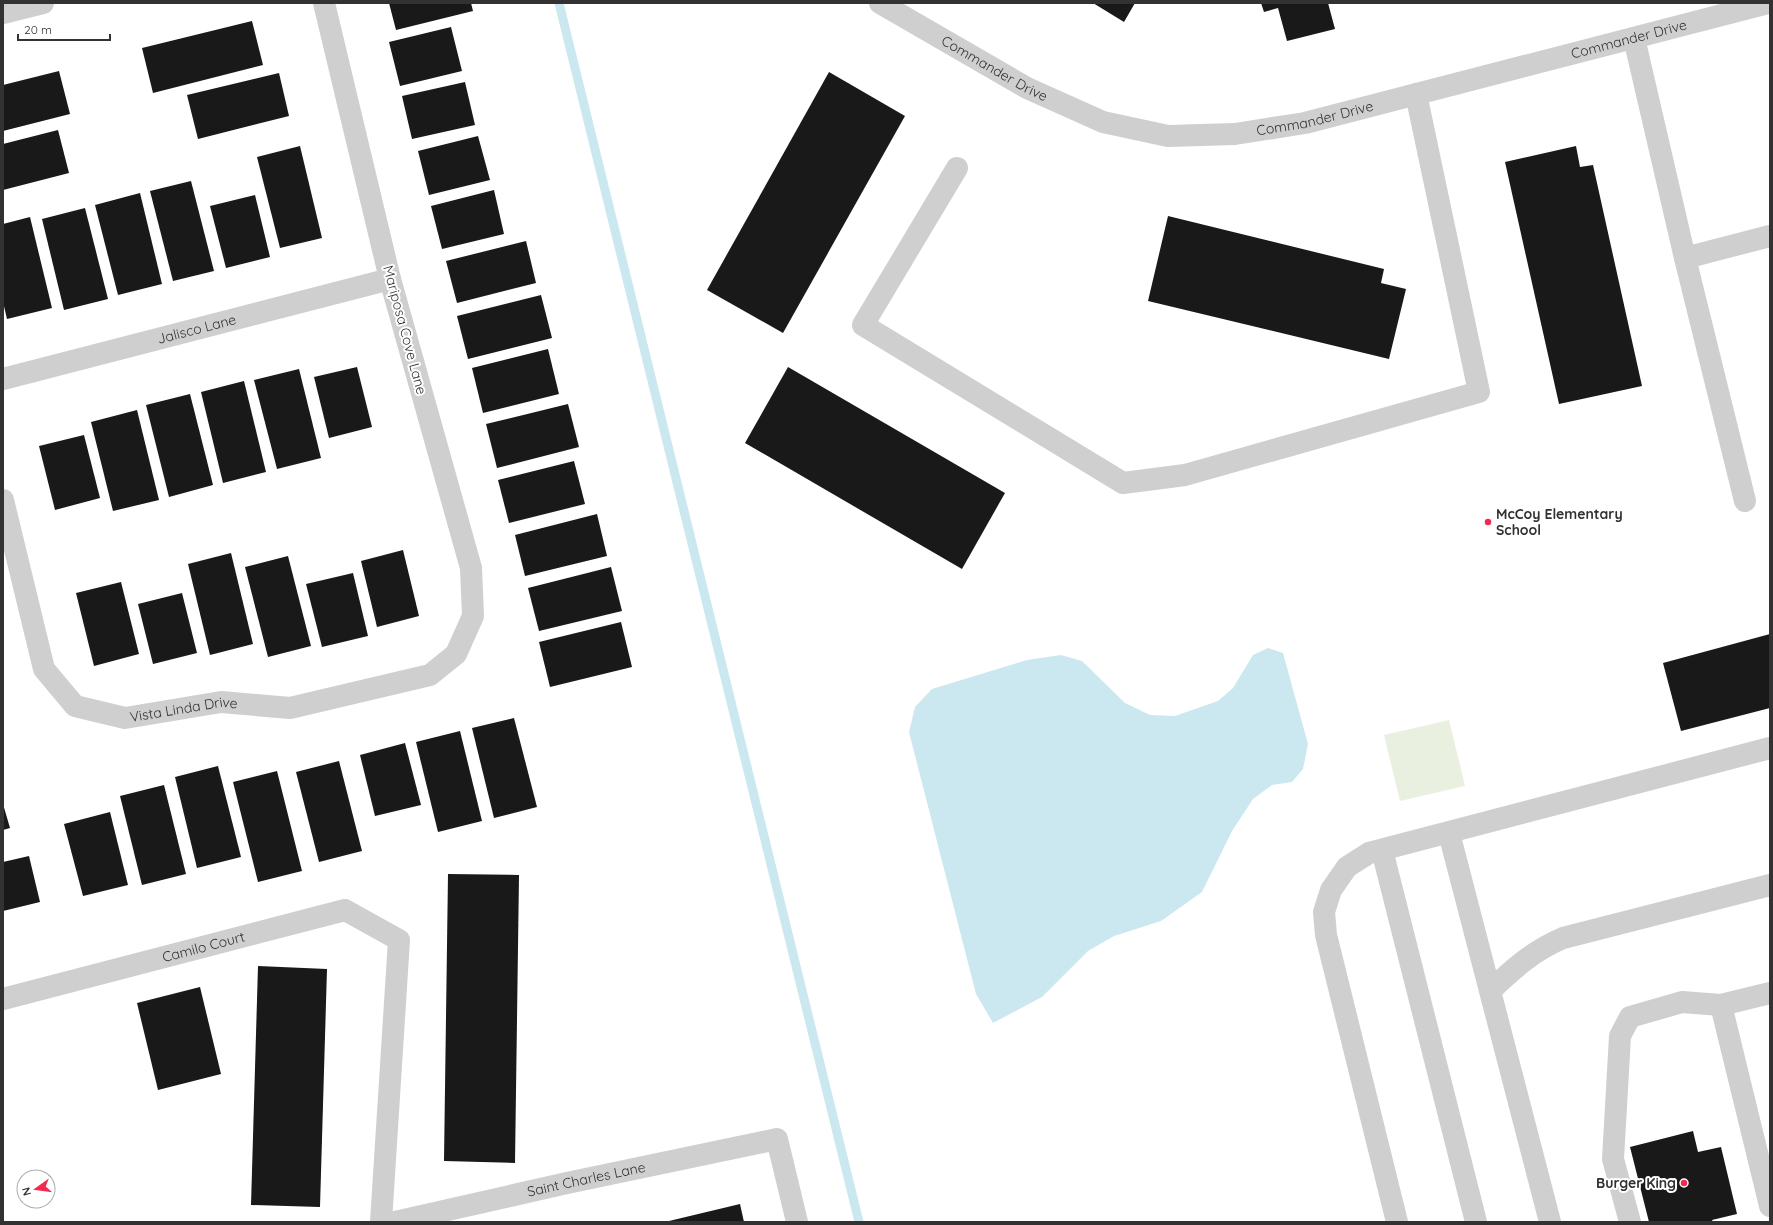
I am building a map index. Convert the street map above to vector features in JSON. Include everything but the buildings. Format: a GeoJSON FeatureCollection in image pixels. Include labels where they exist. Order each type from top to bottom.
{"type":"FeatureCollection","features":[{"type":"Feature","properties":{"kind":"street"},"geometry":{"type":"LineString","coordinates":[[3,13],[43,3]]}},
{"type":"Feature","properties":{"kind":"street","name":"Mariposa Cove Lane"},"geometry":{"type":"LineString","coordinates":[[324,3],[390,279],[471,568],[472,616],[456,654]]}},
{"type":"Feature","properties":{"kind":"street","name":"Commander Drive"},"geometry":{"type":"LineString","coordinates":[[880,3],[1027,88],[1103,122],[1168,136],[1235,134],[1305,123],[1768,3]]}},
{"type":"Feature","properties":{"kind":"street"},"geometry":{"type":"LineString","coordinates":[[1634,38],[1685,258],[1745,501]]}},
{"type":"Feature","properties":{"kind":"street"},"geometry":{"type":"LineString","coordinates":[[956,168],[863,325],[1122,483],[1185,475],[1478,392],[1416,94]]}},
{"type":"Feature","properties":{"kind":"street"},"geometry":{"type":"LineString","coordinates":[[1685,258],[1770,236]]}},
{"type":"Feature","properties":{"kind":"street","name":"Jalisco Lane"},"geometry":{"type":"LineString","coordinates":[[3,379],[390,279]]}},
{"type":"Feature","properties":{"kind":"street","name":"Vista Linda Drive"},"geometry":{"type":"LineString","coordinates":[[3,500],[44,669],[75,706],[125,718],[221,702],[290,708],[430,675],[456,654]]}},
{"type":"Feature","properties":{"kind":"street"},"geometry":{"type":"LineString","coordinates":[[1397,1222],[1326,935],[1324,912],[1331,890],[1347,867],[1369,853],[1770,748]]}},
{"type":"Feature","properties":{"kind":"street"},"geometry":{"type":"LineString","coordinates":[[1449,833],[1550,1222]]}},
{"type":"Feature","properties":{"kind":"street"},"geometry":{"type":"LineString","coordinates":[[1382,850],[1476,1222]]}},
{"type":"Feature","properties":{"kind":"street"},"geometry":{"type":"LineString","coordinates":[[1490,991],[1529,956],[1564,938],[1770,885]]}},
{"type":"Feature","properties":{"kind":"street","name":"Camilo Court"},"geometry":{"type":"LineString","coordinates":[[3,999],[345,910],[399,940],[381,1222]]}},
{"type":"Feature","properties":{"kind":"street"},"geometry":{"type":"LineString","coordinates":[[1630,1222],[1613,1159],[1620,1036],[1630,1017],[1682,1002],[1721,1005],[1770,993]]}},
{"type":"Feature","properties":{"kind":"street"},"geometry":{"type":"LineString","coordinates":[[1721,1005],[1770,1206]]}},
{"type":"Feature","properties":{"kind":"street","name":"Saint Charles Lane"},"geometry":{"type":"LineString","coordinates":[[395,1222],[567,1183],[777,1139],[797,1222]]}},
{"type":"Feature","properties":{"kind":"green space"},"geometry":{"type":"Polygon","coordinates":[[[1449,720],[1465,786],[1400,801],[1384,735],[1449,720]]]}},
{"type":"Feature","properties":{"kind":"water"},"geometry":{"type":"Polygon","coordinates":[[[1268,648],[1283,653],[1308,744],[1303,769],[1292,782],[1272,785],[1253,799],[1232,831],[1202,892],[1161,921],[1114,936],[1088,951],[1042,997],[993,1023],[976,994],[909,732],[915,707],[932,689],[1027,660],[1061,655],[1082,661],[1125,703],[1150,715],[1175,716],[1218,701],[1233,688],[1253,655],[1268,648]]]}},
{"type":"Feature","properties":{"kind":"waterway"},"geometry":{"type":"LineString","coordinates":[[559,3],[859,1222]]}},
{"type":"Feature","properties":{"kind":"place","name":"McCoy Elementary School"},"geometry":{"type":"Point","coordinates":[1488,522]}},
{"type":"Feature","properties":{"kind":"place","name":"Burger King"},"geometry":{"type":"Point","coordinates":[1684,1183]}}]}
